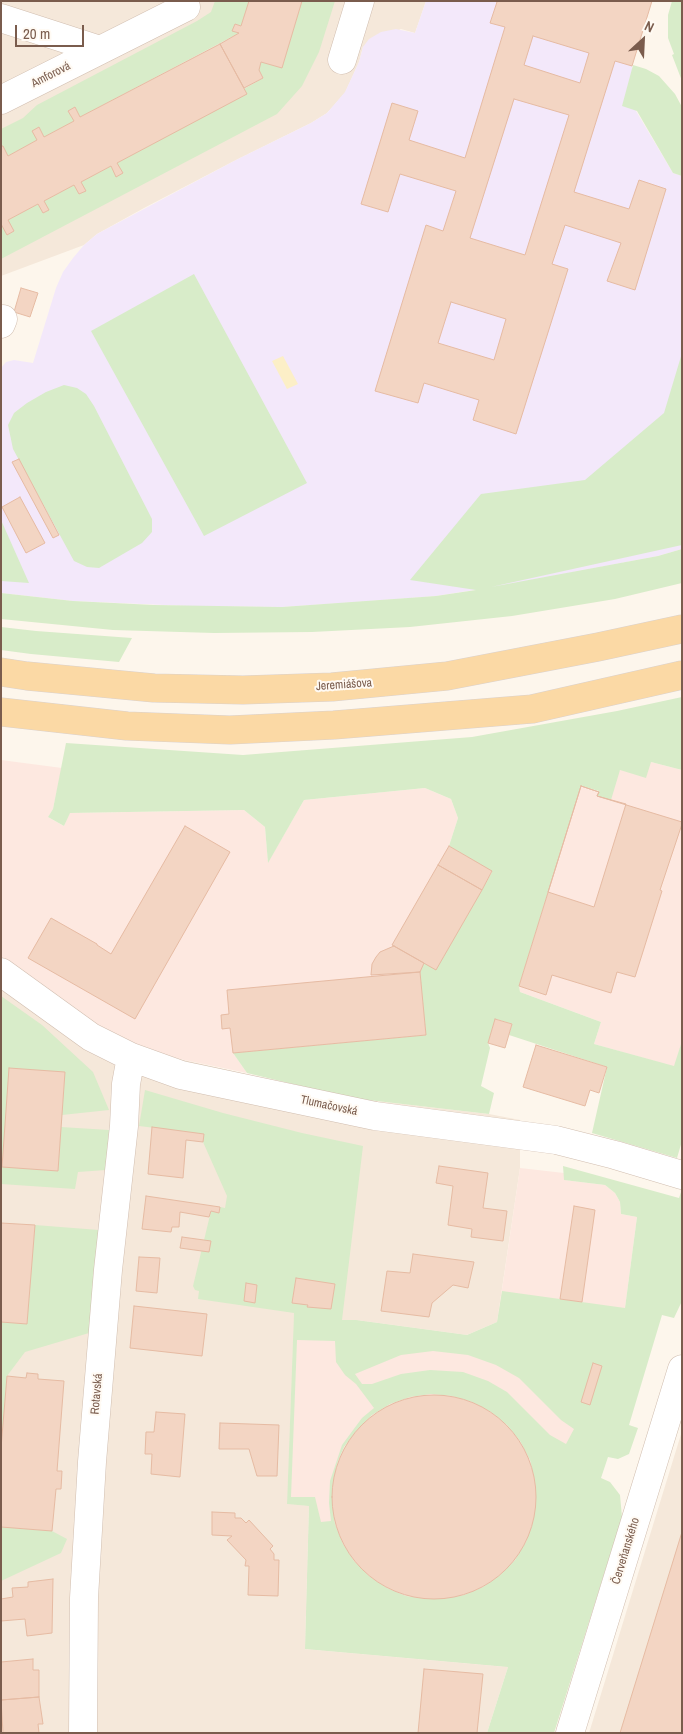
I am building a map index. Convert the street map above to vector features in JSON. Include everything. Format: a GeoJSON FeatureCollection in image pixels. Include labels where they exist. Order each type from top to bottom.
{"type":"FeatureCollection","features":[{"type":"Feature","properties":{"kind":"main road","name":"Jeremiášova"},"geometry":{"type":"LineString","coordinates":[[1,672],[154,688],[243,690],[332,687],[447,676],[682,629]]}},
{"type":"Feature","properties":{"kind":"main road"},"geometry":{"type":"LineString","coordinates":[[1,712],[127,726],[230,730],[334,725],[532,709],[682,675]]}},
{"type":"Feature","properties":{"kind":"street"},"geometry":{"type":"LineString","coordinates":[[342,60],[360,1]]}},
{"type":"Feature","properties":{"kind":"street","name":"Amforová"},"geometry":{"type":"LineString","coordinates":[[1,100],[186,7]]}},
{"type":"Feature","properties":{"kind":"street"},"geometry":{"type":"LineString","coordinates":[[1,18],[100,50]]}},
{"type":"Feature","properties":{"kind":"street","name":"Tlumačovská"},"geometry":{"type":"LineString","coordinates":[[1,972],[91,1037],[131,1057],[181,1075],[375,1116],[556,1140],[682,1175]]}},
{"type":"Feature","properties":{"kind":"street","name":"Rotavská"},"geometry":{"type":"LineString","coordinates":[[83,1733],[84,1598],[92,1462],[108,1270],[124,1126],[126,1084],[131,1057]]}},
{"type":"Feature","properties":{"kind":"street","name":"Červeňanského"},"geometry":{"type":"LineString","coordinates":[[570,1733],[681,1377]]}},
{"type":"Feature","properties":{"kind":"shaded area"},"geometry":{"type":"Polygon","coordinates":[[[1,1],[426,1],[415,33],[401,29],[363,47],[359,62],[345,93],[327,113],[311,123],[144,208],[97,234],[84,245],[1,276],[1,1]]]}},
{"type":"Feature","properties":{"kind":"shaded area"},"geometry":{"type":"Polygon","coordinates":[[[426,1],[652,1],[632,66],[636,111],[673,173],[682,176],[682,549],[658,556],[500,586],[436,596],[282,607],[188,606],[73,601],[1,593],[1,368],[6,362],[14,360],[33,363],[56,288],[63,272],[73,258],[97,234],[327,113],[345,92],[359,62],[363,47],[369,39],[381,32],[396,29],[415,33],[426,1]]]}},
{"type":"Feature","properties":{"kind":"shaded area"},"geometry":{"type":"Polygon","coordinates":[[[1,760],[62,768],[53,809],[48,817],[64,826],[69,813],[244,810],[265,827],[268,862],[304,800],[425,788],[451,799],[458,818],[449,846],[492,871],[436,970],[426,1035],[233,1053],[247,1073],[175,1058],[138,1046],[104,1030],[1,960],[1,760]]]}},
{"type":"Feature","properties":{"kind":"shaded area"},"geometry":{"type":"Polygon","coordinates":[[[651,762],[682,770],[682,1041],[675,1067],[594,1044],[601,1022],[520,992],[519,986],[581,786],[599,792],[597,796],[620,770],[651,762]]]}},
{"type":"Feature","properties":{"kind":"shaded area"},"geometry":{"type":"Polygon","coordinates":[[[1,960],[175,1058],[351,1098],[489,1114],[520,1120],[520,1168],[497,1322],[467,1335],[356,1320],[342,1320],[287,1503],[309,1506],[305,1649],[508,1667],[487,1733],[1,1733],[1,960]]]}},
{"type":"Feature","properties":{"kind":"shaded area"},"geometry":{"type":"Polygon","coordinates":[[[520,1168],[564,1173],[565,1180],[605,1185],[615,1193],[620,1202],[621,1214],[637,1217],[622,1331],[517,1668],[305,1649],[309,1506],[287,1504],[294,1313],[467,1335],[497,1323],[520,1168]]]}},
{"type":"Feature","properties":{"kind":"shaded area"},"geometry":{"type":"Polygon","coordinates":[[[682,1431],[682,1733],[589,1733],[682,1431]]]}},
{"type":"Feature","properties":{"kind":"green space"},"geometry":{"type":"Polygon","coordinates":[[[215,1],[249,1],[241,26],[235,24],[233,31],[239,33],[80,117],[75,107],[68,111],[74,121],[44,137],[39,127],[37,140],[8,156],[3,146],[1,146],[1,129],[23,118],[37,105],[197,21],[211,12],[215,1]]]}},
{"type":"Feature","properties":{"kind":"green space"},"geometry":{"type":"Polygon","coordinates":[[[302,1],[335,1],[319,52],[302,86],[277,114],[1,259],[1,224],[7,235],[14,231],[8,220],[38,204],[43,213],[49,210],[44,201],[74,185],[79,194],[85,191],[81,182],[111,166],[116,176],[122,173],[117,163],[263,78],[259,70],[261,62],[282,68],[302,1]]]}},
{"type":"Feature","properties":{"kind":"green space"},"geometry":{"type":"Polygon","coordinates":[[[672,1],[682,1],[682,81],[668,38],[668,15],[672,1]]]}},
{"type":"Feature","properties":{"kind":"green space"},"geometry":{"type":"Polygon","coordinates":[[[633,65],[659,76],[675,94],[682,107],[682,176],[673,173],[637,111],[622,106],[633,65]]]}},
{"type":"Feature","properties":{"kind":"green space"},"geometry":{"type":"Polygon","coordinates":[[[194,274],[307,483],[204,536],[91,331],[194,274]]]}},
{"type":"Feature","properties":{"kind":"green space"},"geometry":{"type":"Polygon","coordinates":[[[682,353],[682,545],[491,587],[658,556],[682,549],[682,583],[615,599],[512,616],[410,627],[312,632],[214,633],[113,630],[1,619],[1,593],[73,601],[154,605],[282,607],[436,596],[476,590],[410,580],[481,494],[585,480],[664,413],[682,353]]]}},
{"type":"Feature","properties":{"kind":"green space"},"geometry":{"type":"Polygon","coordinates":[[[64,385],[77,388],[86,394],[94,406],[152,519],[152,532],[142,543],[99,568],[87,567],[74,561],[13,449],[8,425],[14,413],[27,403],[46,392],[64,385]]]}},
{"type":"Feature","properties":{"kind":"green space"},"geometry":{"type":"Polygon","coordinates":[[[1,520],[29,583],[1,581],[1,520]]]}},
{"type":"Feature","properties":{"kind":"green space"},"geometry":{"type":"Polygon","coordinates":[[[1,627],[132,638],[119,662],[1,650],[1,627]]]}},
{"type":"Feature","properties":{"kind":"green space"},"geometry":{"type":"Polygon","coordinates":[[[682,697],[682,770],[651,762],[646,778],[620,770],[611,800],[597,796],[599,791],[581,786],[519,986],[520,992],[601,1022],[594,1044],[674,1066],[682,1041],[682,1141],[677,1158],[592,1133],[607,1067],[509,1035],[512,1024],[496,1019],[488,1043],[490,1048],[481,1086],[494,1093],[489,1114],[351,1098],[247,1073],[233,1053],[426,1035],[420,972],[424,963],[436,969],[492,872],[449,846],[458,818],[451,799],[425,788],[304,800],[268,863],[265,827],[244,810],[70,813],[64,826],[48,817],[53,809],[66,743],[243,755],[472,737],[617,711],[682,697]]]}},
{"type":"Feature","properties":{"kind":"green space"},"geometry":{"type":"Polygon","coordinates":[[[1,996],[42,1025],[93,1072],[109,1110],[62,1115],[65,1072],[9,1068],[2,1167],[58,1171],[61,1127],[109,1130],[106,1170],[78,1172],[75,1189],[1,1184],[1,996]]]}},
{"type":"Feature","properties":{"kind":"green space"},"geometry":{"type":"Polygon","coordinates":[[[145,1090],[223,1113],[363,1146],[342,1320],[356,1320],[467,1335],[497,1322],[502,1291],[625,1308],[637,1217],[621,1214],[620,1202],[615,1193],[605,1185],[564,1180],[563,1166],[679,1198],[682,1189],[682,1301],[674,1318],[662,1315],[629,1425],[638,1428],[629,1454],[618,1459],[608,1457],[601,1478],[610,1482],[620,1495],[622,1517],[554,1733],[487,1733],[508,1667],[305,1649],[309,1506],[287,1504],[294,1313],[198,1299],[199,1291],[195,1290],[193,1286],[211,1211],[219,1213],[220,1207],[225,1208],[227,1196],[203,1142],[203,1134],[139,1126],[145,1090]],[[296,1278],[292,1302],[308,1305],[308,1307],[331,1308],[335,1284],[296,1278]],[[297,1340],[291,1497],[315,1497],[321,1522],[331,1521],[329,1503],[330,1481],[342,1445],[362,1418],[374,1408],[336,1362],[335,1341],[297,1340]],[[433,1351],[401,1355],[355,1374],[362,1384],[372,1384],[401,1374],[430,1370],[463,1372],[488,1381],[507,1392],[550,1435],[566,1444],[574,1429],[561,1420],[519,1378],[496,1365],[468,1355],[433,1351]],[[431,1394],[410,1397],[390,1404],[372,1415],[344,1447],[338,1461],[333,1482],[332,1503],[335,1524],[343,1544],[354,1561],[369,1576],[387,1588],[406,1596],[427,1599],[464,1595],[483,1587],[500,1575],[515,1560],[526,1542],[533,1522],[536,1501],[535,1481],[530,1460],[520,1441],[507,1425],[491,1412],[472,1402],[452,1396],[431,1394]]]}},
{"type":"Feature","properties":{"kind":"green space"},"geometry":{"type":"Polygon","coordinates":[[[35,1225],[99,1230],[89,1333],[25,1352],[7,1376],[1,1448],[1,1322],[27,1324],[35,1225]]]}},
{"type":"Feature","properties":{"kind":"green space"},"geometry":{"type":"Polygon","coordinates":[[[1,1527],[52,1531],[67,1539],[61,1553],[1,1581],[1,1527]]]}},
{"type":"Feature","properties":{"kind":"sand"},"geometry":{"type":"Polygon","coordinates":[[[283,356],[298,384],[287,389],[272,361],[283,356]]]}},
{"type":"Feature","properties":{"kind":"building"},"geometry":{"type":"Polygon","coordinates":[[[249,1],[302,1],[282,68],[261,62],[259,70],[263,78],[244,88],[220,44],[239,33],[232,31],[235,24],[241,26],[249,1]]]}},
{"type":"Feature","properties":{"kind":"building"},"geometry":{"type":"Polygon","coordinates":[[[495,1],[652,1],[632,66],[615,61],[574,192],[629,209],[639,180],[666,189],[635,290],[607,281],[621,243],[565,225],[552,264],[568,269],[516,434],[473,420],[479,400],[424,383],[418,403],[375,391],[426,225],[443,231],[456,191],[400,174],[388,212],[361,204],[392,103],[418,111],[409,140],[465,158],[505,27],[490,23],[497,2],[495,1]],[[533,36],[524,65],[580,83],[589,53],[533,36]],[[514,99],[470,238],[525,255],[569,115],[514,99]],[[451,302],[438,343],[494,360],[506,319],[451,302]]]}},
{"type":"Feature","properties":{"kind":"building"},"geometry":{"type":"Polygon","coordinates":[[[220,44],[247,94],[117,163],[123,173],[116,177],[111,166],[81,182],[86,191],[79,194],[74,185],[44,201],[49,210],[43,213],[38,204],[8,220],[14,231],[7,235],[1,224],[1,146],[3,146],[8,156],[37,140],[32,131],[39,127],[44,137],[74,121],[68,111],[75,107],[80,117],[220,44]]]}},
{"type":"Feature","properties":{"kind":"building"},"geometry":{"type":"Polygon","coordinates":[[[21,288],[38,293],[30,317],[14,312],[21,288]]]}},
{"type":"Feature","properties":{"kind":"building"},"geometry":{"type":"Polygon","coordinates":[[[19,459],[59,535],[53,538],[12,462],[19,459]]]}},
{"type":"Feature","properties":{"kind":"building"},"geometry":{"type":"Polygon","coordinates":[[[20,497],[45,543],[26,553],[2,507],[20,497]]]}},
{"type":"Feature","properties":{"kind":"building"},"geometry":{"type":"Polygon","coordinates":[[[581,786],[599,792],[597,796],[682,822],[682,824],[660,890],[662,891],[635,977],[617,972],[611,993],[552,975],[546,995],[519,986],[581,786]]]}},
{"type":"Feature","properties":{"kind":"building"},"geometry":{"type":"Polygon","coordinates":[[[581,786],[599,792],[597,796],[626,804],[594,907],[548,892],[581,786]]]}},
{"type":"Feature","properties":{"kind":"building"},"geometry":{"type":"Polygon","coordinates":[[[185,826],[230,852],[135,1019],[28,958],[51,918],[111,954],[185,826]]]}},
{"type":"Feature","properties":{"kind":"building"},"geometry":{"type":"Polygon","coordinates":[[[449,846],[492,871],[482,890],[438,865],[449,846]]]}},
{"type":"Feature","properties":{"kind":"building"},"geometry":{"type":"Polygon","coordinates":[[[438,865],[482,890],[436,970],[392,945],[438,865]]]}},
{"type":"Feature","properties":{"kind":"building"},"geometry":{"type":"Polygon","coordinates":[[[394,946],[424,963],[420,972],[371,975],[372,964],[376,957],[380,952],[394,946]]]}},
{"type":"Feature","properties":{"kind":"building"},"geometry":{"type":"Polygon","coordinates":[[[420,972],[426,1035],[233,1053],[230,1028],[222,1029],[221,1015],[229,1014],[227,990],[420,972]]]}},
{"type":"Feature","properties":{"kind":"building"},"geometry":{"type":"Polygon","coordinates":[[[495,1019],[512,1024],[505,1048],[488,1043],[495,1019]]]}},
{"type":"Feature","properties":{"kind":"building"},"geometry":{"type":"Polygon","coordinates":[[[536,1045],[607,1067],[599,1093],[590,1090],[585,1106],[523,1087],[536,1045]]]}},
{"type":"Feature","properties":{"kind":"building"},"geometry":{"type":"Polygon","coordinates":[[[9,1068],[65,1072],[58,1171],[2,1167],[9,1068]]]}},
{"type":"Feature","properties":{"kind":"building"},"geometry":{"type":"Polygon","coordinates":[[[152,1127],[204,1134],[203,1142],[186,1140],[183,1178],[148,1174],[152,1127]]]}},
{"type":"Feature","properties":{"kind":"building"},"geometry":{"type":"Polygon","coordinates":[[[439,1166],[488,1173],[483,1208],[507,1211],[503,1241],[471,1237],[472,1229],[448,1225],[453,1186],[436,1183],[439,1166]]]}},
{"type":"Feature","properties":{"kind":"building"},"geometry":{"type":"Polygon","coordinates":[[[146,1196],[220,1207],[219,1213],[211,1211],[209,1217],[180,1212],[179,1227],[172,1227],[171,1232],[142,1229],[146,1196]]]}},
{"type":"Feature","properties":{"kind":"building"},"geometry":{"type":"Polygon","coordinates":[[[574,1206],[595,1210],[582,1302],[560,1299],[574,1206]]]}},
{"type":"Feature","properties":{"kind":"building"},"geometry":{"type":"Polygon","coordinates":[[[1,1223],[35,1225],[27,1324],[1,1322],[1,1223]]]}},
{"type":"Feature","properties":{"kind":"building"},"geometry":{"type":"Polygon","coordinates":[[[182,1237],[211,1241],[209,1252],[180,1248],[182,1237]]]}},
{"type":"Feature","properties":{"kind":"building"},"geometry":{"type":"Polygon","coordinates":[[[413,1254],[474,1262],[468,1288],[453,1285],[432,1303],[429,1317],[381,1311],[387,1271],[410,1273],[413,1254]]]}},
{"type":"Feature","properties":{"kind":"building"},"geometry":{"type":"Polygon","coordinates":[[[139,1257],[160,1258],[157,1293],[136,1291],[139,1257]]]}},
{"type":"Feature","properties":{"kind":"building"},"geometry":{"type":"Polygon","coordinates":[[[296,1278],[335,1284],[331,1309],[307,1307],[308,1305],[292,1303],[296,1278]]]}},
{"type":"Feature","properties":{"kind":"building"},"geometry":{"type":"Polygon","coordinates":[[[246,1283],[257,1285],[255,1303],[244,1301],[246,1283]]]}},
{"type":"Feature","properties":{"kind":"building"},"geometry":{"type":"Polygon","coordinates":[[[134,1306],[207,1314],[202,1356],[130,1348],[134,1306]]]}},
{"type":"Feature","properties":{"kind":"building"},"geometry":{"type":"Polygon","coordinates":[[[593,1363],[602,1366],[590,1405],[581,1402],[593,1363]]]}},
{"type":"Feature","properties":{"kind":"building"},"geometry":{"type":"Polygon","coordinates":[[[27,1373],[38,1374],[38,1379],[64,1381],[57,1471],[62,1471],[61,1489],[56,1489],[52,1531],[1,1527],[1,1448],[7,1376],[26,1378],[27,1373]]]}},
{"type":"Feature","properties":{"kind":"building"},"geometry":{"type":"Polygon","coordinates":[[[424,1395],[444,1395],[464,1399],[482,1407],[499,1418],[513,1432],[524,1449],[532,1467],[536,1497],[532,1527],[524,1545],[513,1562],[499,1576],[482,1587],[464,1595],[444,1599],[424,1599],[404,1595],[386,1587],[369,1576],[355,1562],[344,1545],[336,1527],[332,1507],[332,1487],[336,1467],[344,1449],[355,1432],[369,1418],[386,1407],[404,1399],[424,1395]]]}},
{"type":"Feature","properties":{"kind":"building"},"geometry":{"type":"Polygon","coordinates":[[[156,1412],[185,1414],[180,1477],[151,1474],[152,1454],[145,1454],[146,1432],[154,1432],[156,1412]]]}},
{"type":"Feature","properties":{"kind":"building"},"geometry":{"type":"Polygon","coordinates":[[[220,1423],[279,1425],[277,1476],[257,1476],[249,1449],[219,1449],[220,1423]]]}},
{"type":"Feature","properties":{"kind":"building"},"geometry":{"type":"Polygon","coordinates":[[[212,1512],[235,1513],[235,1518],[241,1518],[246,1523],[249,1520],[273,1546],[270,1549],[274,1554],[274,1560],[279,1560],[278,1596],[248,1595],[249,1566],[245,1566],[246,1560],[227,1540],[232,1536],[212,1535],[212,1512]]]}},
{"type":"Feature","properties":{"kind":"building"},"geometry":{"type":"Polygon","coordinates":[[[682,1532],[682,1733],[620,1733],[682,1532]]]}},
{"type":"Feature","properties":{"kind":"building"},"geometry":{"type":"Polygon","coordinates":[[[53,1579],[52,1633],[27,1636],[25,1619],[1,1621],[1,1599],[13,1597],[12,1588],[28,1587],[28,1582],[53,1579]]]}},
{"type":"Feature","properties":{"kind":"building"},"geometry":{"type":"Polygon","coordinates":[[[33,1659],[33,1670],[39,1670],[39,1697],[1,1700],[1,1662],[33,1659]]]}},
{"type":"Feature","properties":{"kind":"building"},"geometry":{"type":"Polygon","coordinates":[[[424,1669],[483,1674],[477,1733],[418,1733],[424,1669]]]}},
{"type":"Feature","properties":{"kind":"building"},"geometry":{"type":"Polygon","coordinates":[[[39,1697],[43,1724],[38,1724],[39,1733],[3,1733],[1,1700],[39,1697]]]}}]}
